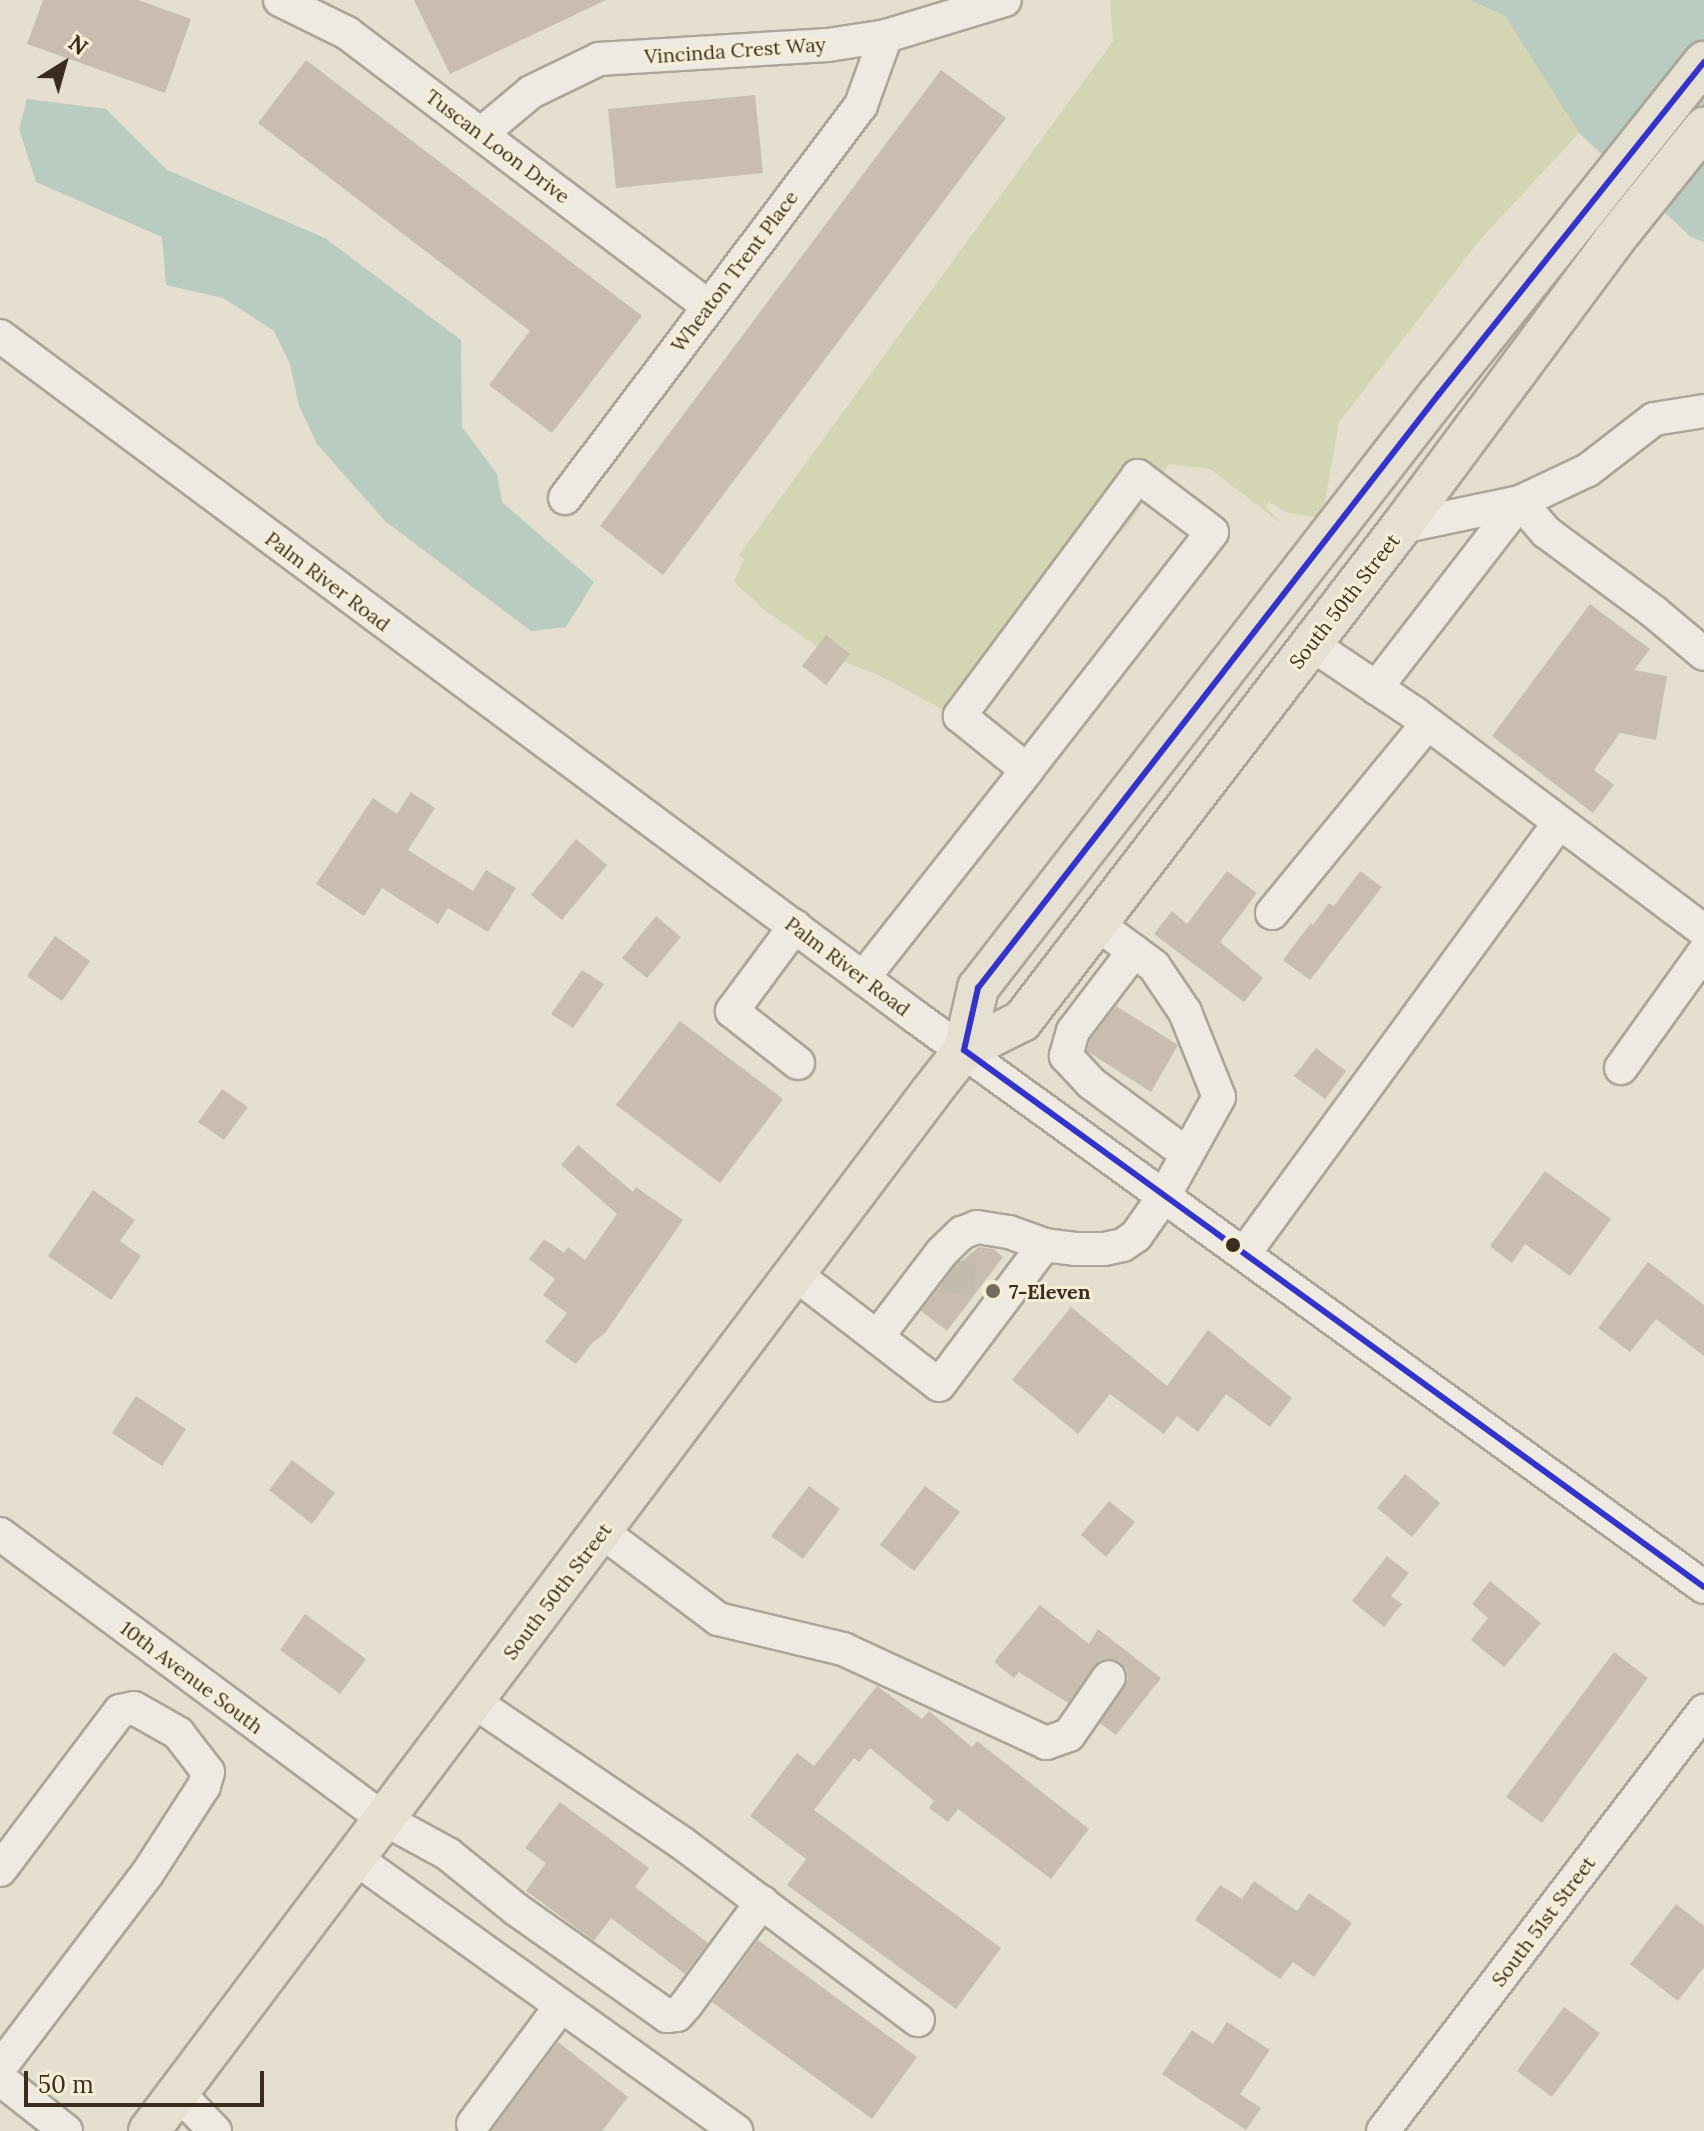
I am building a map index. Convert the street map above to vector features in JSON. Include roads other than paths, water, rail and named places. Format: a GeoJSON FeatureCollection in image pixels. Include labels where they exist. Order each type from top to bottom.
{"type":"FeatureCollection","features":[{"type":"Feature","properties":{"kind":"main road","name":"South 50th Street"},"geometry":{"type":"LineString","coordinates":[[149,2131],[964,1050],[978,988],[1582,213],[1704,62]]}},
{"type":"Feature","properties":{"kind":"main road","name":"South 50th Street"},"geometry":{"type":"LineString","coordinates":[[964,1050],[1022,1021],[1401,527],[1614,240],[1704,128]]}},
{"type":"Feature","properties":{"kind":"street","name":"Tuscan Loon Drive"},"geometry":{"type":"LineString","coordinates":[[280,0],[347,33],[708,306]]}},
{"type":"Feature","properties":{"kind":"street","name":"Vincinda Crest Way"},"geometry":{"type":"LineString","coordinates":[[482,133],[531,92],[599,59],[828,45],[886,36],[1005,0]]}},
{"type":"Feature","properties":{"kind":"street","name":"Wheaton Trent Place"},"geometry":{"type":"LineString","coordinates":[[565,498],[861,105],[886,36]]}},
{"type":"Feature","properties":{"kind":"street","name":"Palm River Road"},"geometry":{"type":"LineString","coordinates":[[0,336],[863,978],[1704,1587]]}},
{"type":"Feature","properties":{"kind":"street"},"geometry":{"type":"LineString","coordinates":[[1401,527],[1520,502],[1588,470],[1654,419],[1704,411]]}},
{"type":"Feature","properties":{"kind":"street"},"geometry":{"type":"LineString","coordinates":[[863,978],[1027,770],[1212,532],[1138,476],[960,716],[1027,770]]}},
{"type":"Feature","properties":{"kind":"street"},"geometry":{"type":"LineString","coordinates":[[1520,502],[1546,532],[1654,612],[1704,654]]}},
{"type":"Feature","properties":{"kind":"street"},"geometry":{"type":"LineString","coordinates":[[1376,688],[1520,502]]}},
{"type":"Feature","properties":{"kind":"street"},"geometry":{"type":"LineString","coordinates":[[1311,644],[1427,724],[1704,931]]}},
{"type":"Feature","properties":{"kind":"street"},"geometry":{"type":"LineString","coordinates":[[1272,913],[1427,724]]}},
{"type":"Feature","properties":{"kind":"street"},"geometry":{"type":"LineString","coordinates":[[1244,1254],[1559,823]]}},
{"type":"Feature","properties":{"kind":"street"},"geometry":{"type":"LineString","coordinates":[[877,1337],[934,1275],[962,1233],[977,1227],[1009,1232],[1044,1245],[1104,1249],[1123,1245],[1136,1236],[1164,1196],[1219,1097],[1185,1012],[1154,966],[1097,924]]}},
{"type":"Feature","properties":{"kind":"street"},"geometry":{"type":"LineString","coordinates":[[795,926],[732,1011],[798,1063]]}},
{"type":"Feature","properties":{"kind":"street"},"geometry":{"type":"LineString","coordinates":[[1134,951],[1073,1031],[1066,1056],[1091,1083],[1187,1154]]}},
{"type":"Feature","properties":{"kind":"street"},"geometry":{"type":"LineString","coordinates":[[1621,1068],[1704,952]]}},
{"type":"Feature","properties":{"kind":"street"},"geometry":{"type":"LineString","coordinates":[[795,1274],[939,1385],[1001,1281],[1044,1245]]}},
{"type":"Feature","properties":{"kind":"street"},"geometry":{"type":"LineString","coordinates":[[601,1531],[718,1619],[843,1649],[1046,1743],[1069,1735],[1109,1677]]}},
{"type":"Feature","properties":{"kind":"street","name":"10th Avenue South"},"geometry":{"type":"LineString","coordinates":[[0,1534],[384,1819],[448,1854],[517,1910],[667,2016],[677,2015],[686,2005],[762,1902]]}},
{"type":"Feature","properties":{"kind":"street"},"geometry":{"type":"LineString","coordinates":[[473,1701],[577,1768],[918,2020]]}},
{"type":"Feature","properties":{"kind":"street"},"geometry":{"type":"LineString","coordinates":[[0,1870],[120,1711],[134,1708],[178,1733],[208,1772],[204,1786],[147,1874],[0,2068]]}},
{"type":"Feature","properties":{"kind":"street","name":"South 51st Street"},"geometry":{"type":"LineString","coordinates":[[1383,2131],[1704,1711]]}},
{"type":"Feature","properties":{"kind":"street"},"geometry":{"type":"LineString","coordinates":[[355,1858],[736,2131]]}},
{"type":"Feature","properties":{"kind":"street"},"geometry":{"type":"LineString","coordinates":[[473,2124],[561,2006]]}},
{"type":"Feature","properties":{"kind":"street"},"geometry":{"type":"LineString","coordinates":[[0,2079],[66,2131]]}},
{"type":"Feature","properties":{"kind":"street"},"geometry":{"type":"LineString","coordinates":[[178,2093],[215,2131]]}},
{"type":"Feature","properties":{"kind":"tunnel"},"geometry":{"type":"LineString","coordinates":[[943,1276],[986,1279]]}},
{"type":"Feature","properties":{"kind":"place","name":"7-Eleven"},"geometry":{"type":"Point","coordinates":[993,1291]}}]}
